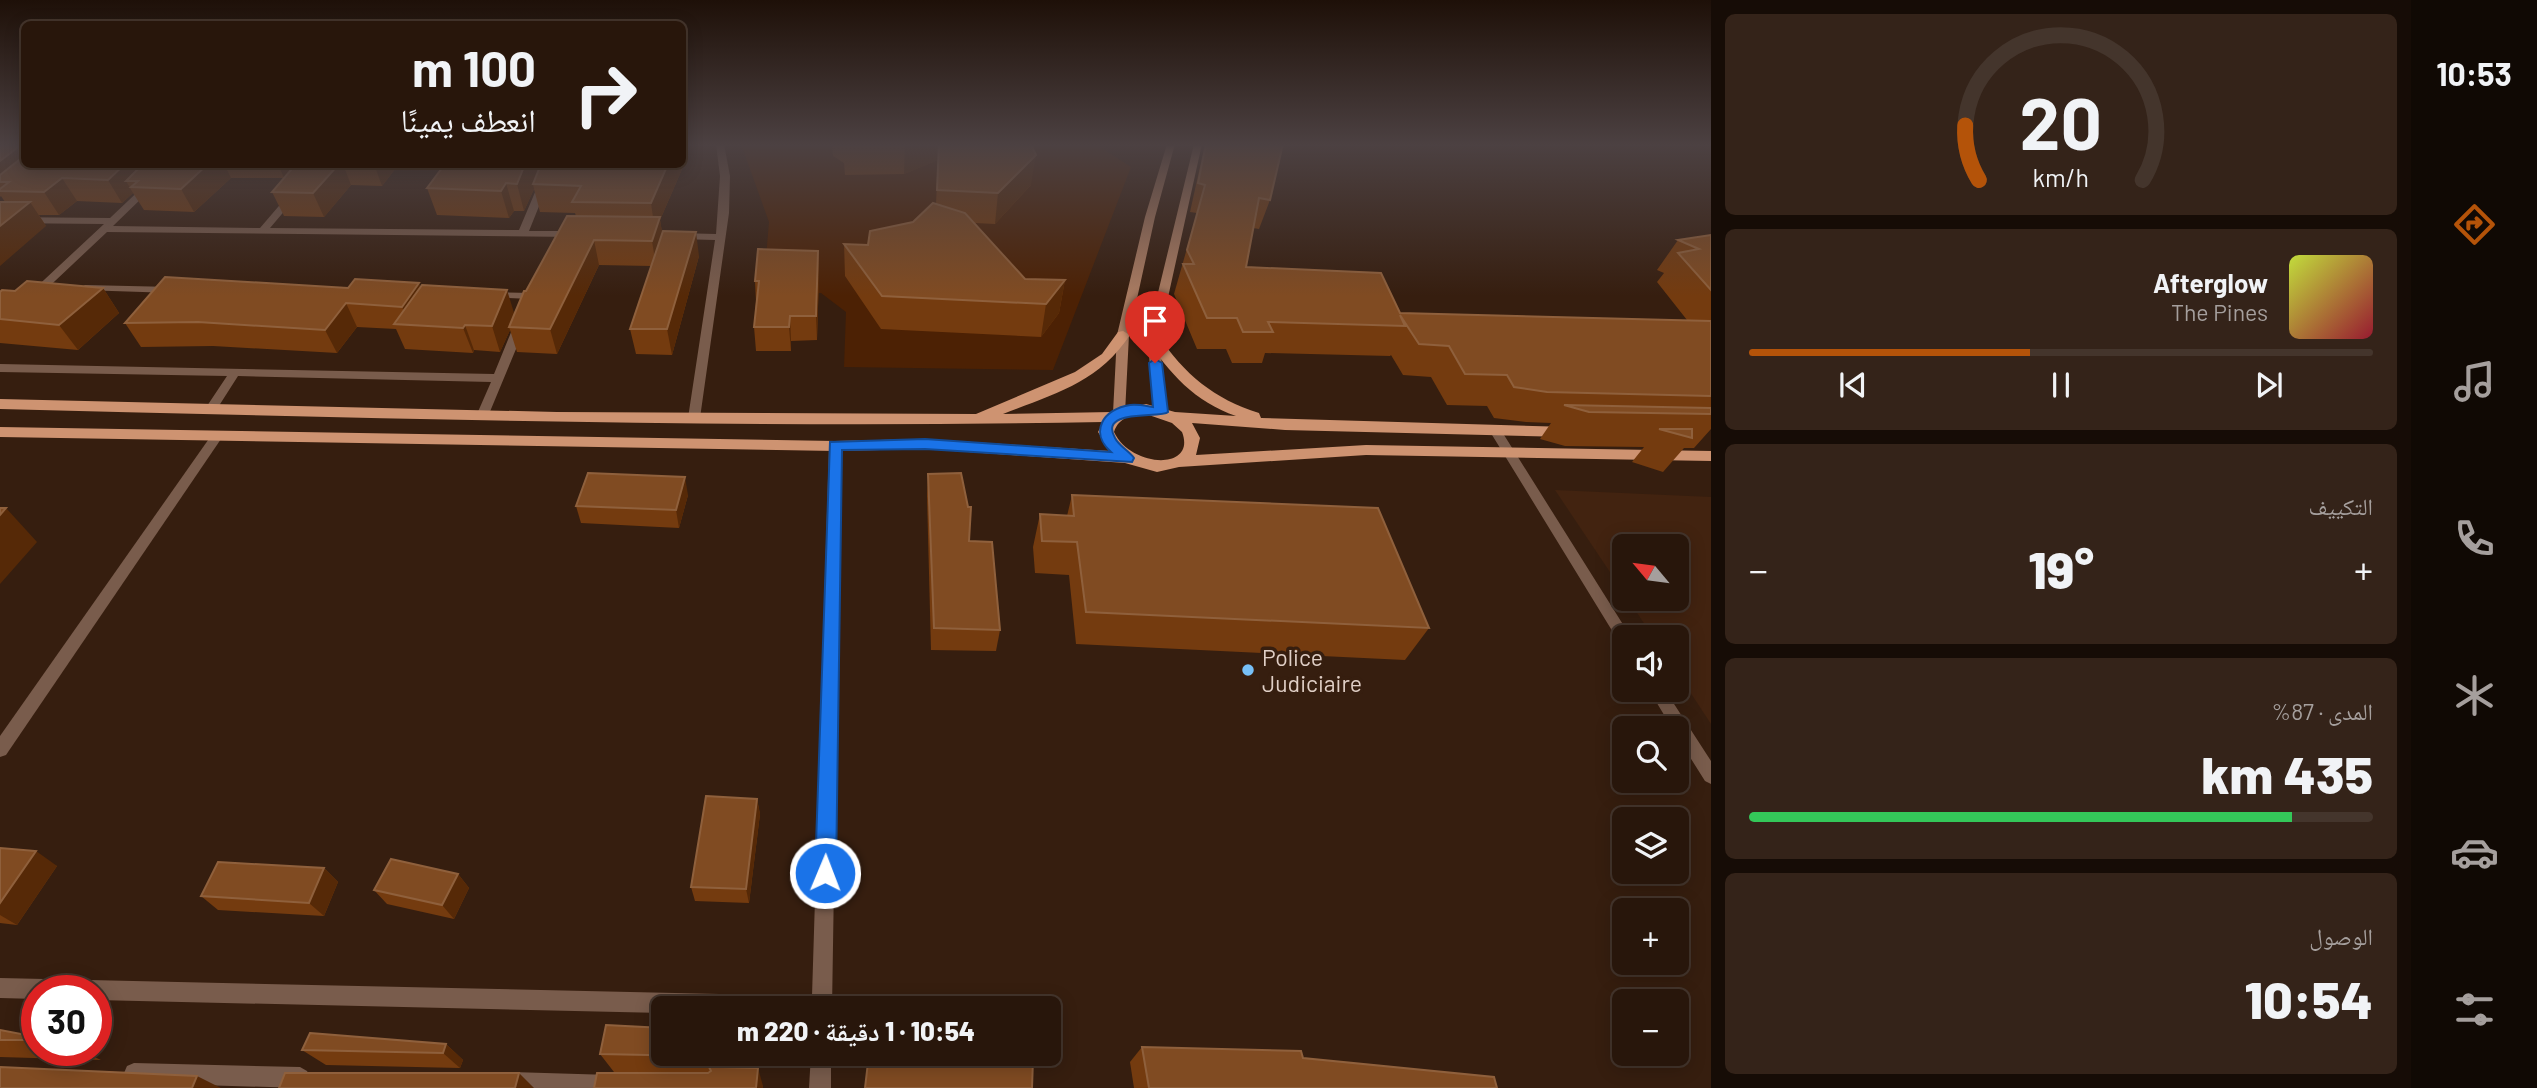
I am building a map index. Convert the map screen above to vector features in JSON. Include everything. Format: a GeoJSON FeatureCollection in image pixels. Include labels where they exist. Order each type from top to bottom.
{"type":"FeatureCollection","features":[{"type":"Feature","properties":{"kind":"main road"},"geometry":{"type":"LineString","coordinates":[[972,420],[1060,384],[1093,367],[1108,356],[1123,335]]}},
{"type":"Feature","properties":{"kind":"main road"},"geometry":{"type":"LineString","coordinates":[[1153,338],[1172,367],[1203,395],[1249,415],[1285,425]]}},
{"type":"Feature","properties":{"kind":"main road"},"geometry":{"type":"LineString","coordinates":[[0,404],[694,418],[972,420],[1116,415],[1131,410],[1285,425],[1590,432]]}},
{"type":"Feature","properties":{"kind":"main road"},"geometry":{"type":"LineString","coordinates":[[1167,414],[1182,424],[1192,440],[1192,449],[1178,462]]}},
{"type":"Feature","properties":{"kind":"main road"},"geometry":{"type":"LineString","coordinates":[[1116,415],[1106,432],[1116,451],[1127,458]]}},
{"type":"Feature","properties":{"kind":"main road"},"geometry":{"type":"LineString","coordinates":[[588,442],[595,416]]}},
{"type":"Feature","properties":{"kind":"main road"},"geometry":{"type":"LineString","coordinates":[[0,432],[835,446],[925,444],[1127,458],[1153,466],[1336,451],[1711,456]]}},
{"type":"Feature","properties":{"kind":"street"},"geometry":{"type":"LineString","coordinates":[[25,303],[142,195]]}},
{"type":"Feature","properties":{"kind":"street"},"geometry":{"type":"LineString","coordinates":[[263,230],[293,195]]}},
{"type":"Feature","properties":{"kind":"street"},"geometry":{"type":"LineString","coordinates":[[523,233],[539,195]]}},
{"type":"Feature","properties":{"kind":"street"},"geometry":{"type":"LineString","coordinates":[[694,418],[721,237],[724,195]]}},
{"type":"Feature","properties":{"kind":"street"},"geometry":{"type":"LineString","coordinates":[[1116,415],[1123,335],[1156,195]]}},
{"type":"Feature","properties":{"kind":"street"},"geometry":{"type":"LineString","coordinates":[[1167,414],[1153,338],[1186,195]]}},
{"type":"Feature","properties":{"kind":"street"},"geometry":{"type":"LineString","coordinates":[[0,220],[263,230],[590,235]]}},
{"type":"Feature","properties":{"kind":"street"},"geometry":{"type":"LineString","coordinates":[[557,246],[564,234]]}},
{"type":"Feature","properties":{"kind":"street"},"geometry":{"type":"LineString","coordinates":[[669,236],[721,237]]}},
{"type":"Feature","properties":{"kind":"street"},"geometry":{"type":"LineString","coordinates":[[483,414],[538,283]]}},
{"type":"Feature","properties":{"kind":"street"},"geometry":{"type":"LineString","coordinates":[[42,288],[56,288]]}},
{"type":"Feature","properties":{"kind":"street"},"geometry":{"type":"LineString","coordinates":[[70,288],[181,290]]}},
{"type":"Feature","properties":{"kind":"street"},"geometry":{"type":"LineString","coordinates":[[481,295],[532,296]]}},
{"type":"Feature","properties":{"kind":"street"},"geometry":{"type":"LineString","coordinates":[[0,368],[499,378]]}},
{"type":"Feature","properties":{"kind":"street"},"geometry":{"type":"LineString","coordinates":[[211,409],[234,374]]}},
{"type":"Feature","properties":{"kind":"street"},"geometry":{"type":"LineString","coordinates":[[1495,430],[1616,625]]}},
{"type":"Feature","properties":{"kind":"street"},"geometry":{"type":"LineString","coordinates":[[0,750],[218,436]]}},
{"type":"Feature","properties":{"kind":"street"},"geometry":{"type":"LineString","coordinates":[[822,996],[835,446]]}},
{"type":"Feature","properties":{"kind":"street"},"geometry":{"type":"LineString","coordinates":[[1665,702],[1711,776]]}},
{"type":"Feature","properties":{"kind":"street"},"geometry":{"type":"LineString","coordinates":[[0,988],[651,1003]]}},
{"type":"Feature","properties":{"kind":"street"},"geometry":{"type":"LineString","coordinates":[[820,1088],[821,1066]]}},
{"type":"Feature","properties":{"kind":"street"},"geometry":{"type":"LineString","coordinates":[[112,1073],[292,1083],[321,1078]]}},
{"type":"Feature","properties":{"kind":"street"},"geometry":{"type":"LineString","coordinates":[[486,1082],[637,1086]]}},
{"type":"Feature","properties":{"kind":"shaded area"},"geometry":{"type":"Polygon","coordinates":[[[759,195],[1120,195],[1053,370],[844,367],[846,312],[821,293],[763,293],[769,222],[759,195]]]}},
{"type":"Feature","properties":{"kind":"shaded area"},"geometry":{"type":"Polygon","coordinates":[[[1555,490],[1711,497],[1711,724],[1689,690],[1689,625],[1645,625],[1636,611],[1689,611],[1689,534],[1612,534],[1612,575],[1555,490]]]}},
{"type":"Feature","properties":{"kind":"building"},"geometry":{"type":"Polygon","coordinates":[[[576,195],[655,195],[651,203],[572,202],[576,195]]]}},
{"type":"Feature","properties":{"kind":"building"},"geometry":{"type":"Polygon","coordinates":[[[1202,195],[1271,195],[1270,200],[1259,198],[1246,267],[1381,273],[1400,313],[1711,321],[1711,396],[1547,392],[1514,387],[1507,375],[1465,374],[1449,346],[1419,344],[1400,315],[1405,326],[1268,322],[1273,332],[1243,332],[1237,318],[1207,318],[1183,264],[1194,264],[1187,250],[1202,195]]]}},
{"type":"Feature","properties":{"kind":"building"},"geometry":{"type":"Polygon","coordinates":[[[0,202],[30,202],[0,226],[0,202]]]}},
{"type":"Feature","properties":{"kind":"building"},"geometry":{"type":"Polygon","coordinates":[[[933,203],[965,213],[1025,279],[1065,280],[1046,304],[882,296],[844,244],[868,245],[870,231],[913,222],[933,203]]]}},
{"type":"Feature","properties":{"kind":"building"},"geometry":{"type":"Polygon","coordinates":[[[567,216],[660,217],[652,241],[594,240],[550,329],[509,327],[524,291],[567,216]]]}},
{"type":"Feature","properties":{"kind":"building"},"geometry":{"type":"Polygon","coordinates":[[[663,231],[696,232],[667,329],[630,329],[663,231]]]}},
{"type":"Feature","properties":{"kind":"building"},"geometry":{"type":"Polygon","coordinates":[[[1711,235],[1711,290],[1678,253],[1699,249],[1678,240],[1711,235]]]}},
{"type":"Feature","properties":{"kind":"building"},"geometry":{"type":"Polygon","coordinates":[[[758,249],[818,251],[816,316],[790,316],[789,327],[754,327],[759,281],[755,281],[758,249]]]}},
{"type":"Feature","properties":{"kind":"building"},"geometry":{"type":"Polygon","coordinates":[[[165,277],[348,288],[355,279],[419,283],[402,307],[346,303],[325,330],[198,322],[125,323],[165,277]]]}},
{"type":"Feature","properties":{"kind":"building"},"geometry":{"type":"Polygon","coordinates":[[[27,281],[103,288],[59,325],[0,319],[0,292],[15,291],[27,281]]]}},
{"type":"Feature","properties":{"kind":"building"},"geometry":{"type":"Polygon","coordinates":[[[422,285],[507,290],[492,326],[465,325],[463,328],[394,324],[422,285]]]}},
{"type":"Feature","properties":{"kind":"building"},"geometry":{"type":"Polygon","coordinates":[[[1564,405],[1711,408],[1711,414],[1589,412],[1564,405]]]}},
{"type":"Feature","properties":{"kind":"building"},"geometry":{"type":"Polygon","coordinates":[[[1659,429],[1692,429],[1692,438],[1659,429]]]}},
{"type":"Feature","properties":{"kind":"building"},"geometry":{"type":"Polygon","coordinates":[[[588,473],[685,477],[676,510],[576,506],[588,473]]]}},
{"type":"Feature","properties":{"kind":"building"},"geometry":{"type":"Polygon","coordinates":[[[961,473],[968,507],[971,507],[969,541],[992,542],[1000,630],[934,628],[928,474],[961,473]]]}},
{"type":"Feature","properties":{"kind":"building"},"geometry":{"type":"Polygon","coordinates":[[[1072,495],[1378,508],[1429,628],[1086,612],[1077,542],[1042,541],[1040,514],[1074,516],[1072,495]]]}},
{"type":"Feature","properties":{"kind":"building"},"geometry":{"type":"Polygon","coordinates":[[[706,796],[757,799],[746,889],[691,887],[706,796]]]}},
{"type":"Feature","properties":{"kind":"building"},"geometry":{"type":"Polygon","coordinates":[[[0,848],[36,851],[0,903],[0,848]]]}},
{"type":"Feature","properties":{"kind":"building"},"geometry":{"type":"Polygon","coordinates":[[[391,859],[458,874],[442,905],[374,890],[391,859]]]}},
{"type":"Feature","properties":{"kind":"building"},"geometry":{"type":"Polygon","coordinates":[[[218,862],[324,868],[309,903],[201,896],[218,862]]]}},
{"type":"Feature","properties":{"kind":"building"},"geometry":{"type":"Polygon","coordinates":[[[606,1025],[651,1027],[651,1055],[600,1054],[606,1025]]]}},
{"type":"Feature","properties":{"kind":"building"},"geometry":{"type":"Polygon","coordinates":[[[0,1030],[21,1034],[21,1040],[0,1040],[0,1030]]]}},
{"type":"Feature","properties":{"kind":"building"},"geometry":{"type":"Polygon","coordinates":[[[310,1033],[446,1044],[443,1053],[302,1050],[310,1033]]]}},
{"type":"Feature","properties":{"kind":"building"},"geometry":{"type":"Polygon","coordinates":[[[1142,1047],[1301,1051],[1303,1058],[1494,1077],[1497,1088],[1149,1088],[1142,1047]]]}},
{"type":"Feature","properties":{"kind":"building"},"geometry":{"type":"Polygon","coordinates":[[[708,1066],[758,1068],[756,1088],[594,1088],[597,1073],[711,1071],[708,1066]]]}},
{"type":"Feature","properties":{"kind":"building"},"geometry":{"type":"Polygon","coordinates":[[[868,1066],[1033,1066],[1032,1088],[865,1088],[868,1066]]]}},
{"type":"Feature","properties":{"kind":"building"},"geometry":{"type":"Polygon","coordinates":[[[0,1067],[197,1076],[192,1088],[0,1088],[0,1067]]]}},
{"type":"Feature","properties":{"kind":"building"},"geometry":{"type":"Polygon","coordinates":[[[285,1073],[519,1073],[515,1088],[279,1088],[285,1073]]]}},
{"type":"Feature","properties":{"kind":"place","name":"Police Judiciaire"},"geometry":{"type":"Point","coordinates":[1248,670]}},
{"type":"Feature","properties":{"kind":"route"},"geometry":{"type":"LineString","coordinates":[[825,873],[835,446],[925,444],[1127,458],[1109,442],[1106,432],[1108,424],[1119,413],[1131,410],[1161,412],[1155,363]]}}]}
